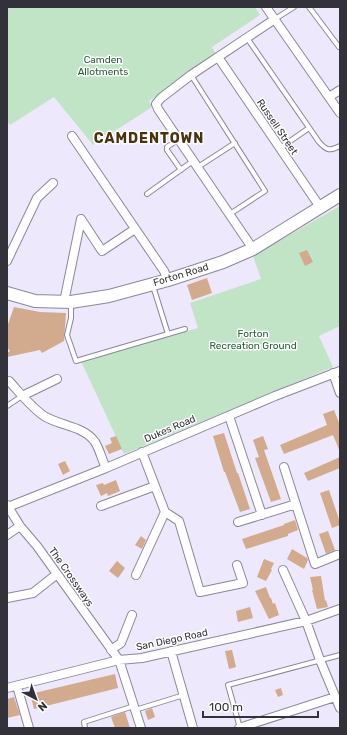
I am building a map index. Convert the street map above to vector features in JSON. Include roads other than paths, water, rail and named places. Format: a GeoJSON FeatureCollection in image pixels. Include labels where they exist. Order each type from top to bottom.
{"type":"FeatureCollection","features":[{"type":"Feature","properties":{"kind":"main road","name":"Forton Road"},"geometry":{"type":"LineString","coordinates":[[7,293],[35,301],[68,302],[109,296],[168,280],[223,262],[253,249],[340,196]]}},
{"type":"Feature","properties":{"kind":"street"},"geometry":{"type":"LineString","coordinates":[[266,7],[340,113]]}},
{"type":"Feature","properties":{"kind":"street"},"geometry":{"type":"LineString","coordinates":[[253,249],[156,104],[161,98],[191,75],[275,19]]}},
{"type":"Feature","properties":{"kind":"street","name":"Russell Street"},"geometry":{"type":"LineString","coordinates":[[218,57],[320,207]]}},
{"type":"Feature","properties":{"kind":"street"},"geometry":{"type":"LineString","coordinates":[[329,97],[340,90]]}},
{"type":"Feature","properties":{"kind":"street"},"geometry":{"type":"LineString","coordinates":[[72,136],[168,280]]}},
{"type":"Feature","properties":{"kind":"street"},"geometry":{"type":"LineString","coordinates":[[7,261],[9,252],[37,198],[53,183]]}},
{"type":"Feature","properties":{"kind":"street"},"geometry":{"type":"LineString","coordinates":[[68,302],[81,219],[102,251],[135,229]]}},
{"type":"Feature","properties":{"kind":"street"},"geometry":{"type":"LineString","coordinates":[[336,372],[340,393]]}},
{"type":"Feature","properties":{"kind":"street","name":"Dukes Road"},"geometry":{"type":"LineString","coordinates":[[8,506],[106,468],[275,396],[336,372]]}},
{"type":"Feature","properties":{"kind":"street"},"geometry":{"type":"LineString","coordinates":[[22,396],[57,379]]}},
{"type":"Feature","properties":{"kind":"street"},"geometry":{"type":"LineString","coordinates":[[10,381],[22,396],[42,415],[53,422],[78,429],[88,435],[95,443],[106,468]]}},
{"type":"Feature","properties":{"kind":"street"},"geometry":{"type":"LineString","coordinates":[[229,416],[262,515]]}},
{"type":"Feature","properties":{"kind":"street"},"geometry":{"type":"LineString","coordinates":[[142,452],[165,512],[179,521],[200,592],[243,583],[237,566]]}},
{"type":"Feature","properties":{"kind":"street"},"geometry":{"type":"LineString","coordinates":[[284,467],[315,564],[337,556]]}},
{"type":"Feature","properties":{"kind":"street"},"geometry":{"type":"LineString","coordinates":[[101,506],[155,486]]}},
{"type":"Feature","properties":{"kind":"street"},"geometry":{"type":"LineString","coordinates":[[238,522],[296,504]]}},
{"type":"Feature","properties":{"kind":"street","name":"The Crossways"},"geometry":{"type":"LineString","coordinates":[[8,506],[20,526],[37,546],[119,660]]}},
{"type":"Feature","properties":{"kind":"street"},"geometry":{"type":"LineString","coordinates":[[136,575],[165,512]]}},
{"type":"Feature","properties":{"kind":"street"},"geometry":{"type":"LineString","coordinates":[[7,535],[20,526]]}},
{"type":"Feature","properties":{"kind":"street"},"geometry":{"type":"LineString","coordinates":[[283,570],[306,621],[340,708]]}},
{"type":"Feature","properties":{"kind":"street"},"geometry":{"type":"LineString","coordinates":[[7,598],[33,593],[57,574]]}},
{"type":"Feature","properties":{"kind":"street","name":"San Diego Road"},"geometry":{"type":"LineString","coordinates":[[7,688],[119,660],[142,658],[306,621],[340,609]]}},
{"type":"Feature","properties":{"kind":"street"},"geometry":{"type":"LineString","coordinates":[[111,650],[121,643],[132,615]]}},
{"type":"Feature","properties":{"kind":"street"},"geometry":{"type":"LineString","coordinates":[[171,651],[193,728]]}},
{"type":"Feature","properties":{"kind":"street"},"geometry":{"type":"LineString","coordinates":[[119,660],[141,728]]}},
{"type":"Feature","properties":{"kind":"street"},"geometry":{"type":"LineString","coordinates":[[17,686],[29,728]]}},
{"type":"Feature","properties":{"kind":"street"},"geometry":{"type":"LineString","coordinates":[[240,728],[335,698]]}},
{"type":"Feature","properties":{"kind":"lane"},"geometry":{"type":"LineString","coordinates":[[275,19],[294,7]]}},
{"type":"Feature","properties":{"kind":"lane"},"geometry":{"type":"LineString","coordinates":[[309,7],[340,47],[334,49]]}},
{"type":"Feature","properties":{"kind":"lane"},"geometry":{"type":"LineString","coordinates":[[247,37],[319,142],[326,149],[331,150],[340,146]]}},
{"type":"Feature","properties":{"kind":"lane"},"geometry":{"type":"LineString","coordinates":[[191,75],[236,143],[265,191],[230,214]]}},
{"type":"Feature","properties":{"kind":"lane"},"geometry":{"type":"LineString","coordinates":[[279,148],[309,128]]}},
{"type":"Feature","properties":{"kind":"lane"},"geometry":{"type":"LineString","coordinates":[[179,139],[167,147],[167,150],[182,170]]}},
{"type":"Feature","properties":{"kind":"lane"},"geometry":{"type":"LineString","coordinates":[[147,194],[182,170],[236,143]]}},
{"type":"Feature","properties":{"kind":"lane"},"geometry":{"type":"LineString","coordinates":[[152,284],[168,334]]}},
{"type":"Feature","properties":{"kind":"lane"},"geometry":{"type":"LineString","coordinates":[[68,302],[71,318],[67,335],[76,360],[185,329]]}},
{"type":"Feature","properties":{"kind":"lane"},"geometry":{"type":"LineString","coordinates":[[7,406],[22,396]]}},
{"type":"Feature","properties":{"kind":"lane"},"geometry":{"type":"LineString","coordinates":[[240,728],[228,685],[340,654]]}},
{"type":"Feature","properties":{"kind":"lane"},"geometry":{"type":"LineString","coordinates":[[85,728],[84,722],[184,695]]}},
{"type":"Feature","properties":{"kind":"district","name":"CAMDENTOWN"},"geometry":{"type":"Point","coordinates":[149,138]}},
{"type":"Feature","properties":{"kind":"park label","name":"Camden Allotments"},"geometry":{"type":"Point","coordinates":[103,66]}},
{"type":"Feature","properties":{"kind":"park label","name":"Forton Recreation Ground"},"geometry":{"type":"Point","coordinates":[253,340]}}]}
